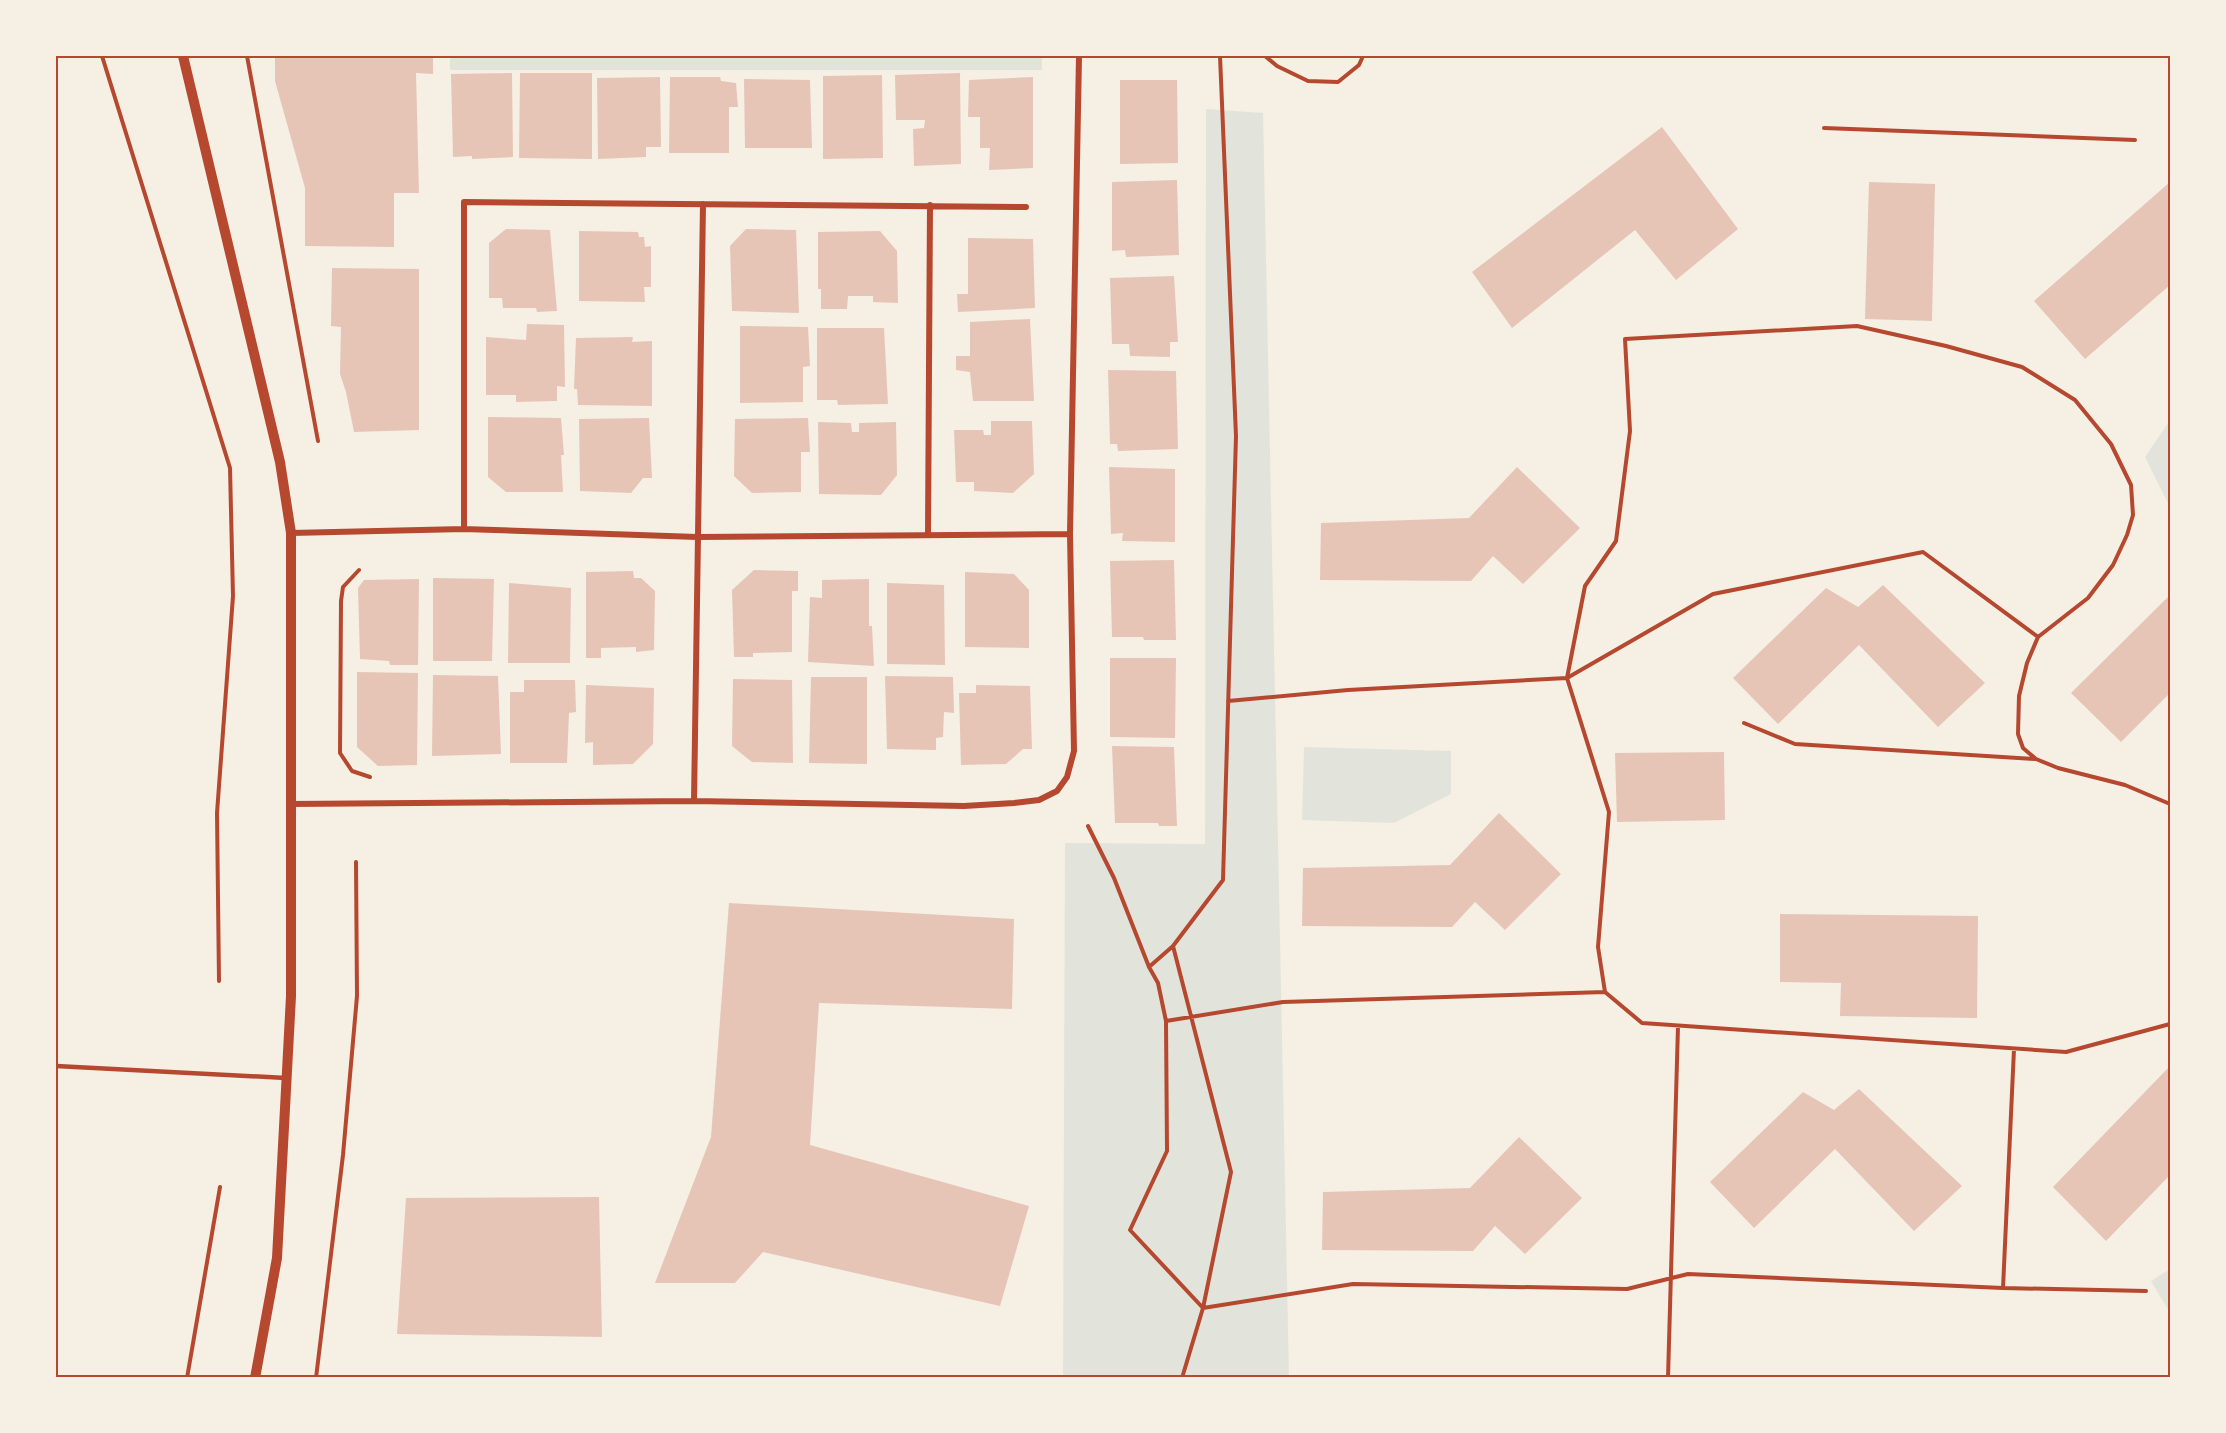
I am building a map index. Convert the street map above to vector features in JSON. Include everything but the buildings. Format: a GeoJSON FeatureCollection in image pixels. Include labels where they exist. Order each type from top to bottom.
{"type":"FeatureCollection","features":[{"type":"Feature","properties":{"kind":"street"},"geometry":{"type":"LineString","coordinates":[[183,56],[280,462],[291,533],[291,983],[287,1078],[277,1258],[255,1377]]}},
{"type":"Feature","properties":{"kind":"street"},"geometry":{"type":"LineString","coordinates":[[290,804],[694,801],[964,806],[1039,800],[1057,790],[1067,777],[1074,751],[1070,534],[1079,56]]}},
{"type":"Feature","properties":{"kind":"street"},"geometry":{"type":"LineString","coordinates":[[464,529],[464,202],[1026,207]]}},
{"type":"Feature","properties":{"kind":"street"},"geometry":{"type":"LineString","coordinates":[[694,801],[703,204]]}},
{"type":"Feature","properties":{"kind":"street"},"geometry":{"type":"LineString","coordinates":[[928,534],[930,205]]}},
{"type":"Feature","properties":{"kind":"street"},"geometry":{"type":"LineString","coordinates":[[291,533],[464,529],[698,537],[1070,534]]}},
{"type":"Feature","properties":{"kind":"lane"},"geometry":{"type":"LineString","coordinates":[[56,1066],[287,1078]]}},
{"type":"Feature","properties":{"kind":"path"},"geometry":{"type":"LineString","coordinates":[[102,56],[230,468],[233,596],[217,813],[219,981]]}},
{"type":"Feature","properties":{"kind":"path"},"geometry":{"type":"LineString","coordinates":[[247,56],[318,441]]}},
{"type":"Feature","properties":{"kind":"path"},"geometry":{"type":"LineString","coordinates":[[1149,967],[1173,946],[1223,880],[1236,436],[1220,56]]}},
{"type":"Feature","properties":{"kind":"path"},"geometry":{"type":"LineString","coordinates":[[1265,56],[1277,66],[1308,81],[1338,82],[1359,65],[1363,56]]}},
{"type":"Feature","properties":{"kind":"path"},"geometry":{"type":"LineString","coordinates":[[1824,128],[2135,140]]}},
{"type":"Feature","properties":{"kind":"path"},"geometry":{"type":"LineString","coordinates":[[2170,804],[2125,785],[2058,768],[2036,759],[2023,748],[2018,734],[2019,696],[2027,663],[2038,637],[2088,598],[2113,565],[2127,535],[2133,515],[2131,485],[2111,444],[2075,400],[2022,368],[1946,346],[1857,327],[1624,339],[1630,430],[1616,541],[1585,586],[1567,678],[1609,812],[1598,947],[1605,992],[1642,1023],[2066,1052],[2170,1024]]}},
{"type":"Feature","properties":{"kind":"path"},"geometry":{"type":"LineString","coordinates":[[1228,701],[1348,690],[1567,678],[1713,594],[1923,552],[2038,637]]}},
{"type":"Feature","properties":{"kind":"path"},"geometry":{"type":"LineString","coordinates":[[359,570],[343,587],[340,601],[340,753],[352,771],[370,777]]}},
{"type":"Feature","properties":{"kind":"path"},"geometry":{"type":"LineString","coordinates":[[1744,723],[1795,744],[2036,759]]}},
{"type":"Feature","properties":{"kind":"path"},"geometry":{"type":"LineString","coordinates":[[1088,826],[1114,878],[1149,967],[1158,983],[1166,1021],[1167,1151],[1130,1230],[1203,1308]]}},
{"type":"Feature","properties":{"kind":"path"},"geometry":{"type":"LineString","coordinates":[[316,1377],[343,1155],[357,996],[356,862]]}},
{"type":"Feature","properties":{"kind":"path"},"geometry":{"type":"LineString","coordinates":[[1173,946],[1231,1172],[1203,1308],[1182,1377]]}},
{"type":"Feature","properties":{"kind":"path"},"geometry":{"type":"LineString","coordinates":[[1166,1021],[1283,1002],[1605,992]]}},
{"type":"Feature","properties":{"kind":"path"},"geometry":{"type":"LineString","coordinates":[[1668,1377],[1678,1026]]}},
{"type":"Feature","properties":{"kind":"path"},"geometry":{"type":"LineString","coordinates":[[2003,1288],[2014,1048]]}},
{"type":"Feature","properties":{"kind":"path"},"geometry":{"type":"LineString","coordinates":[[187,1377],[220,1187]]}},
{"type":"Feature","properties":{"kind":"path"},"geometry":{"type":"LineString","coordinates":[[1203,1308],[1353,1284],[1627,1289],[1688,1274],[2003,1288],[2146,1291]]}},
{"type":"Feature","properties":{"kind":"shaded area"},"geometry":{"type":"Polygon","coordinates":[[[450,56],[1042,56],[1042,70],[450,70],[450,56]]]}},
{"type":"Feature","properties":{"kind":"shaded area"},"geometry":{"type":"Polygon","coordinates":[[[1206,109],[1263,113],[1289,1377],[1063,1378],[1065,843],[1205,844],[1206,109]]]}},
{"type":"Feature","properties":{"kind":"shaded area"},"geometry":{"type":"Polygon","coordinates":[[[2170,420],[2170,507],[2145,457],[2170,420]]]}},
{"type":"Feature","properties":{"kind":"shaded area"},"geometry":{"type":"Polygon","coordinates":[[[1304,747],[1451,751],[1451,794],[1394,823],[1302,820],[1304,747]]]}},
{"type":"Feature","properties":{"kind":"shaded area"},"geometry":{"type":"Polygon","coordinates":[[[2170,1269],[2170,1313],[2151,1281],[2170,1269]]]}}]}
